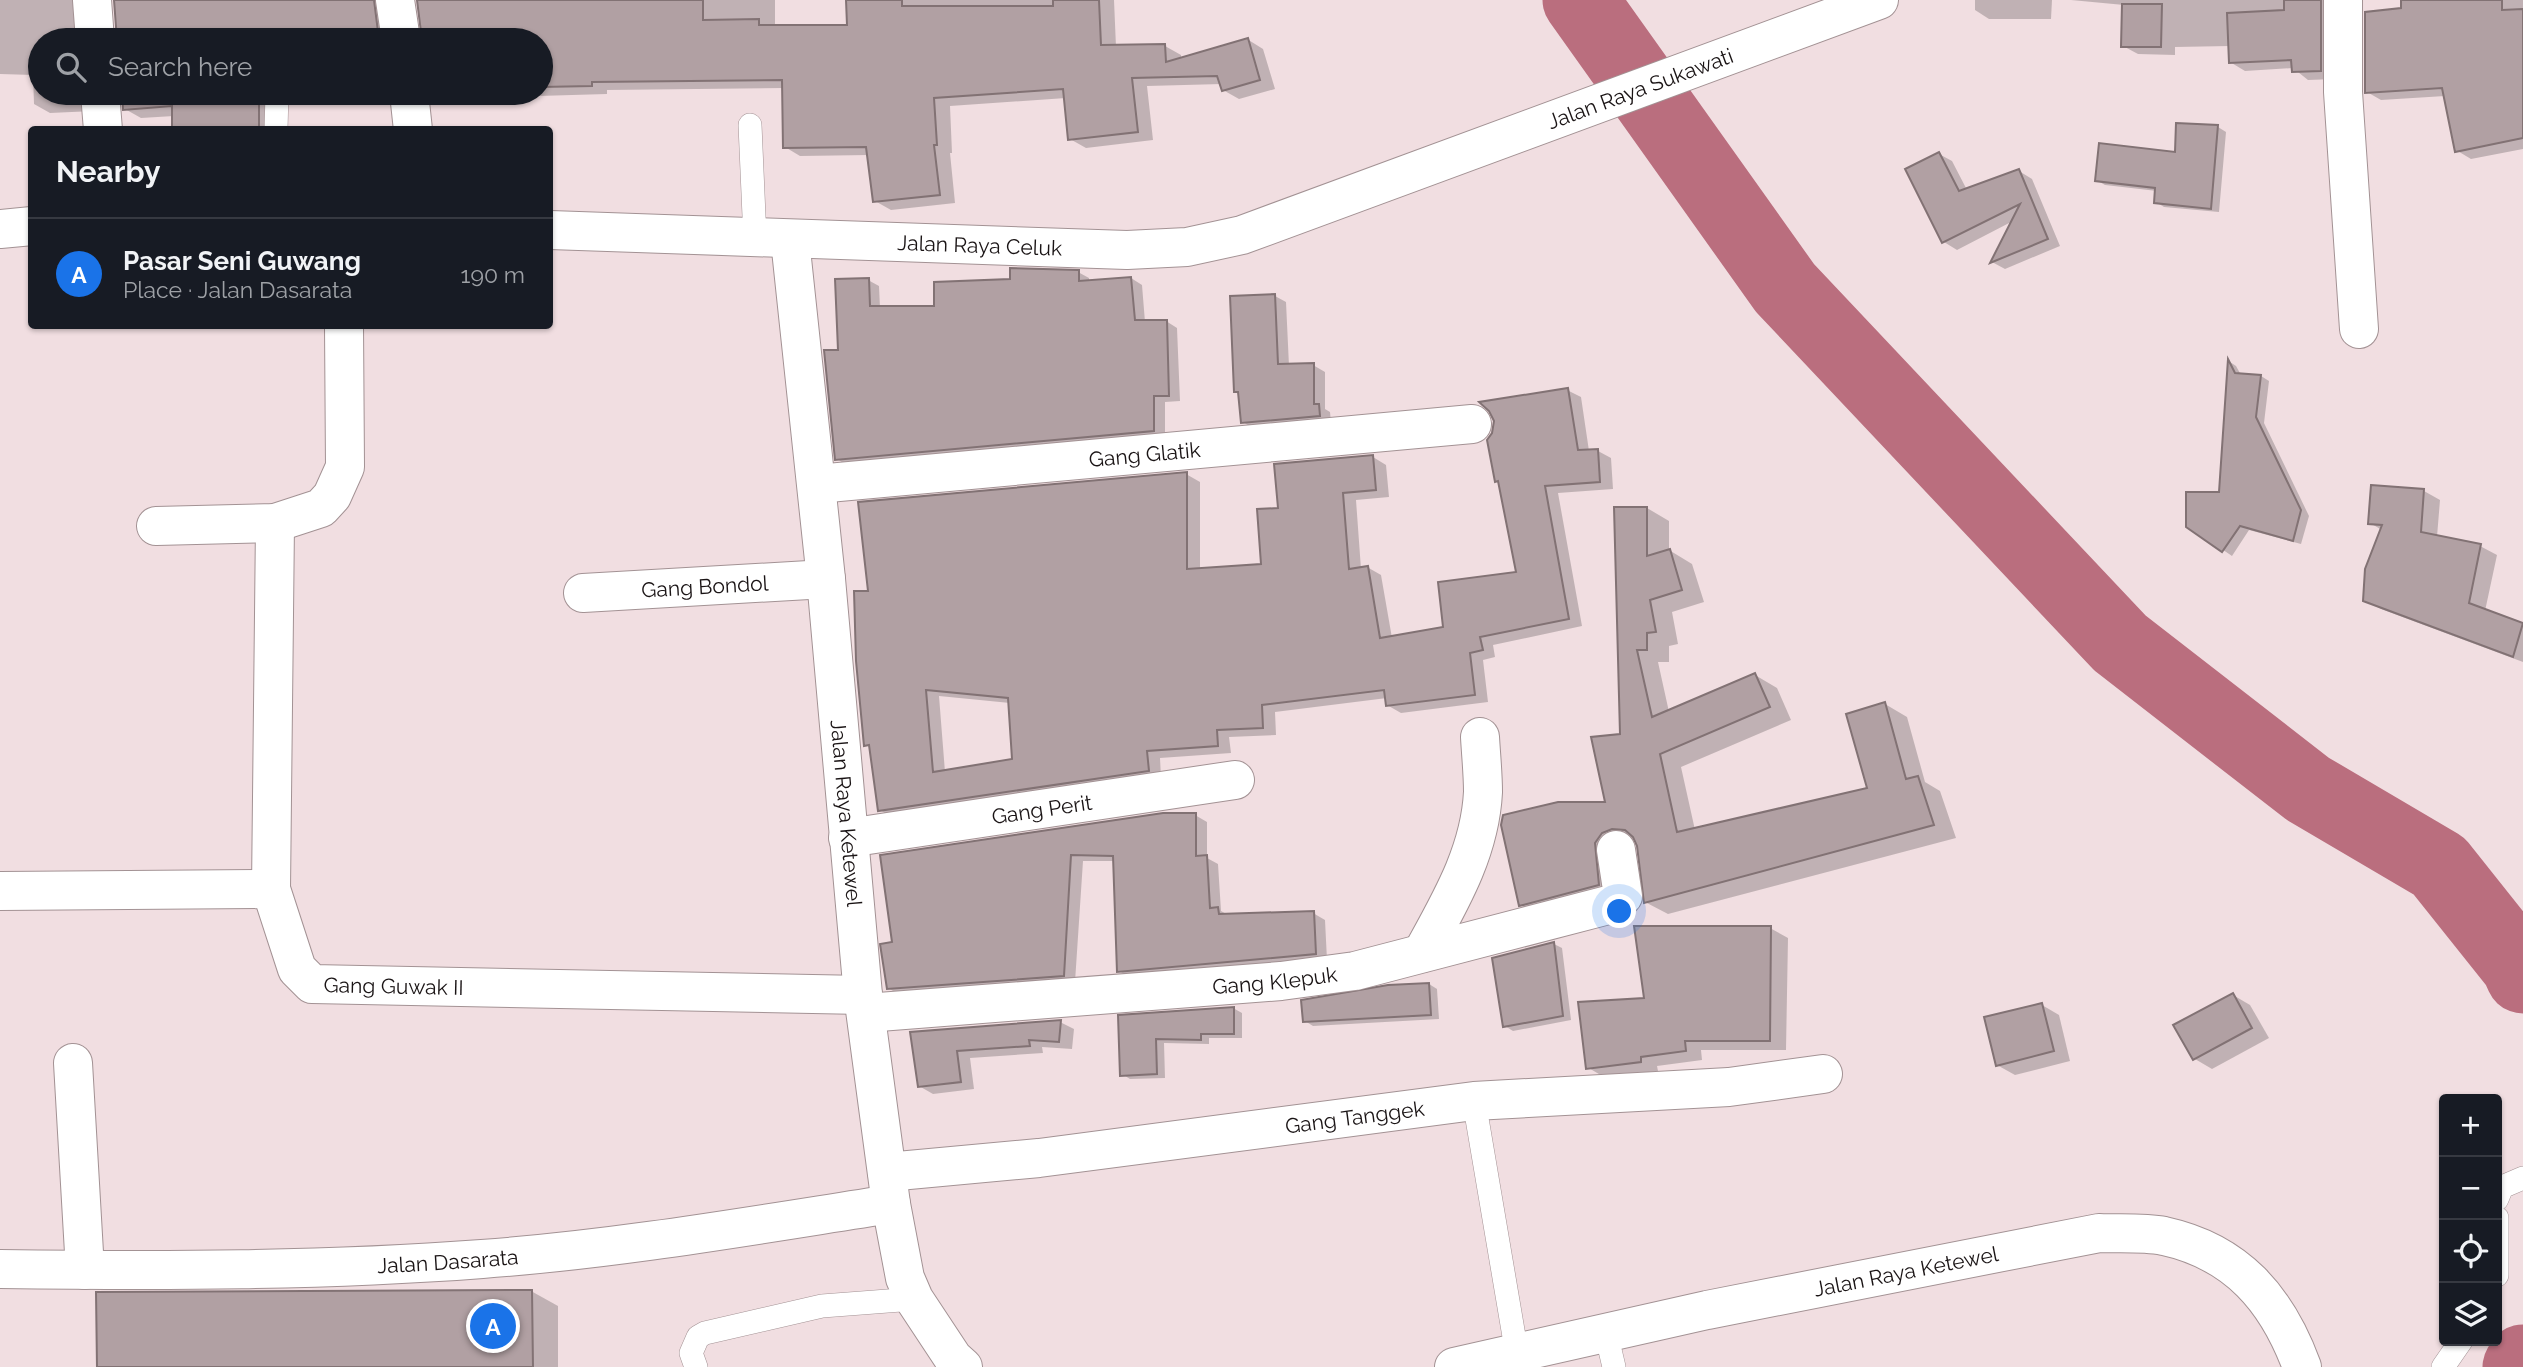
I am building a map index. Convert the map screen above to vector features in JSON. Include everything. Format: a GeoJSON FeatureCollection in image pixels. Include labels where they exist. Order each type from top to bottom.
{"type":"FeatureCollection","features":[{"type":"Feature","properties":{"kind":"main road"},"geometry":{"type":"LineString","coordinates":[[92,0],[94,28]]}},
{"type":"Feature","properties":{"kind":"main road"},"geometry":{"type":"LineString","coordinates":[[395,0],[399,28]]}},
{"type":"Feature","properties":{"kind":"main road"},"geometry":{"type":"LineString","coordinates":[[2343,0],[2343,92],[2359,329]]}},
{"type":"Feature","properties":{"kind":"main road","name":"Jalan Raya Sukawati"},"geometry":{"type":"LineString","coordinates":[[1400,176],[1865,6]]}},
{"type":"Feature","properties":{"kind":"main road"},"geometry":{"type":"LineString","coordinates":[[101,105],[103,126]]}},
{"type":"Feature","properties":{"kind":"main road"},"geometry":{"type":"LineString","coordinates":[[410,105],[413,126]]}},
{"type":"Feature","properties":{"kind":"main road","name":"Jalan Raya Celuk"},"geometry":{"type":"LineString","coordinates":[[553,230],[772,240],[1126,250],[1187,247],[1242,235],[1400,176]]}},
{"type":"Feature","properties":{"kind":"main road"},"geometry":{"type":"LineString","coordinates":[[0,229],[28,226]]}},
{"type":"Feature","properties":{"kind":"main road","name":"Jalan Raya Ketewel"},"geometry":{"type":"LineString","coordinates":[[772,240],[817,484],[864,1004],[889,1188],[905,1278],[949,1364]]}},
{"type":"Feature","properties":{"kind":"main road"},"geometry":{"type":"LineString","coordinates":[[156,526],[275,523],[321,508],[332,496],[345,467],[344,329]]}},
{"type":"Feature","properties":{"kind":"main road","name":"Gang Glatik"},"geometry":{"type":"LineString","coordinates":[[817,484],[1472,424]]}},
{"type":"Feature","properties":{"kind":"main road","name":"Gang Guwak II"},"geometry":{"type":"LineString","coordinates":[[275,523],[271,889],[297,969],[312,984],[864,1004]]}},
{"type":"Feature","properties":{"kind":"main road","name":"Gang Bondol"},"geometry":{"type":"LineString","coordinates":[[583,593],[826,579]]}},
{"type":"Feature","properties":{"kind":"main road"},"geometry":{"type":"LineString","coordinates":[[1422,953],[1465,871],[1476,836],[1483,792],[1480,737]]}},
{"type":"Feature","properties":{"kind":"main road","name":"Gang Perit"},"geometry":{"type":"LineString","coordinates":[[848,838],[1235,780]]}},
{"type":"Feature","properties":{"kind":"main road","name":"Gang Klepuk"},"geometry":{"type":"LineString","coordinates":[[864,1004],[1281,981],[1355,971],[1616,903],[1623,896],[1616,850]]}},
{"type":"Feature","properties":{"kind":"main road"},"geometry":{"type":"LineString","coordinates":[[0,891],[271,889]]}},
{"type":"Feature","properties":{"kind":"main road"},"geometry":{"type":"LineString","coordinates":[[74,1063],[85,1270]]}},
{"type":"Feature","properties":{"kind":"main road","name":"Gang Tanggek"},"geometry":{"type":"LineString","coordinates":[[889,1188],[1039,1158],[1474,1101],[1729,1087],[1824,1074]]}},
{"type":"Feature","properties":{"kind":"main road","name":"Jalan Dasarata"},"geometry":{"type":"LineString","coordinates":[[0,1269],[346,1268],[484,1259],[641,1243],[889,1188]]}},
{"type":"Feature","properties":{"kind":"main road","name":"Jalan Raya Ketewel"},"geometry":{"type":"LineString","coordinates":[[1454,1367],[1517,1354],[1610,1350],[1720,1308],[2099,1233],[2162,1236],[2212,1251],[2254,1282],[2290,1333],[2302,1367]]}},
{"type":"Feature","properties":{"kind":"lane"},"geometry":{"type":"LineString","coordinates":[[276,126],[277,105]]}},
{"type":"Feature","properties":{"kind":"lane"},"geometry":{"type":"LineString","coordinates":[[750,125],[772,240]]}},
{"type":"Feature","properties":{"kind":"lane"},"geometry":{"type":"LineString","coordinates":[[1474,1101],[1517,1354]]}},
{"type":"Feature","properties":{"kind":"lane"},"geometry":{"type":"LineString","coordinates":[[2502,1187],[2519,1179]]}},
{"type":"Feature","properties":{"kind":"lane"},"geometry":{"type":"LineString","coordinates":[[696,1367],[691,1353],[698,1337],[705,1333],[822,1306],[914,1299]]}},
{"type":"Feature","properties":{"kind":"lane"},"geometry":{"type":"LineString","coordinates":[[2442,1367],[2457,1346]]}},
{"type":"Feature","properties":{"kind":"building"},"geometry":{"type":"Polygon","coordinates":[[[114,0],[374,0],[378,28],[116,28],[114,0]]]}},
{"type":"Feature","properties":{"kind":"building"},"geometry":{"type":"Polygon","coordinates":[[[417,0],[703,0],[703,20],[759,19],[759,25],[847,25],[846,0],[902,0],[902,6],[1053,6],[1053,0],[1099,0],[1101,45],[1165,44],[1166,62],[1248,38],[1260,80],[1222,91],[1217,76],[1132,78],[1138,132],[1068,140],[1063,89],[934,98],[937,145],[934,145],[940,195],[873,202],[866,147],[783,148],[782,80],[592,82],[592,86],[553,87],[553,28],[420,28],[417,0]]]}},
{"type":"Feature","properties":{"kind":"building"},"geometry":{"type":"Polygon","coordinates":[[[2284,0],[2321,0],[2321,71],[2292,72],[2291,60],[2229,63],[2227,13],[2284,10],[2284,0]]]}},
{"type":"Feature","properties":{"kind":"building"},"geometry":{"type":"Polygon","coordinates":[[[2401,0],[2502,0],[2502,10],[2523,9],[2523,138],[2455,152],[2442,88],[2365,93],[2365,12],[2401,8],[2401,0]]]}},
{"type":"Feature","properties":{"kind":"building"},"geometry":{"type":"Polygon","coordinates":[[[2122,4],[2162,4],[2161,47],[2121,47],[2122,4]]]}},
{"type":"Feature","properties":{"kind":"building"},"geometry":{"type":"Polygon","coordinates":[[[123,105],[259,105],[259,126],[172,126],[172,106],[123,110],[123,105]]]}},
{"type":"Feature","properties":{"kind":"building"},"geometry":{"type":"Polygon","coordinates":[[[2176,123],[2218,125],[2211,209],[2154,203],[2155,188],[2095,181],[2099,143],[2175,152],[2176,123]]]}},
{"type":"Feature","properties":{"kind":"building"},"geometry":{"type":"Polygon","coordinates":[[[1939,152],[1959,191],[2019,169],[2048,239],[1990,263],[2020,204],[1942,243],[1905,169],[1939,152]]]}},
{"type":"Feature","properties":{"kind":"building"},"geometry":{"type":"Polygon","coordinates":[[[1010,268],[1079,270],[1079,281],[1131,277],[1135,320],[1167,320],[1169,396],[1154,396],[1154,431],[835,460],[824,350],[838,350],[835,279],[869,278],[870,306],[934,306],[934,282],[1010,279],[1010,268]]]}},
{"type":"Feature","properties":{"kind":"building"},"geometry":{"type":"Polygon","coordinates":[[[1275,294],[1278,364],[1314,363],[1314,404],[1319,404],[1320,416],[1241,423],[1238,392],[1234,392],[1230,296],[1275,294]]]}},
{"type":"Feature","properties":{"kind":"building"},"geometry":{"type":"Polygon","coordinates":[[[2228,359],[2235,373],[2261,375],[2256,417],[2301,510],[2293,541],[2240,526],[2222,552],[2186,527],[2186,492],[2219,492],[2228,359]]]}},
{"type":"Feature","properties":{"kind":"building"},"geometry":{"type":"Polygon","coordinates":[[[1568,388],[1578,450],[1598,449],[1600,482],[1545,486],[1569,619],[1480,637],[1483,650],[1470,653],[1475,695],[1386,706],[1384,690],[1262,705],[1263,728],[1217,730],[1218,746],[1147,751],[1149,771],[878,811],[869,745],[864,746],[856,661],[854,591],[868,591],[858,502],[1187,472],[1187,569],[1261,564],[1257,509],[1278,508],[1274,464],[1373,455],[1376,490],[1343,493],[1349,569],[1368,566],[1380,638],[1443,627],[1438,582],[1516,572],[1487,440],[1492,433],[1494,421],[1489,411],[1479,402],[1568,388]],[[926,690],[933,772],[1012,759],[1008,698],[926,690]]]}},
{"type":"Feature","properties":{"kind":"building"},"geometry":{"type":"Polygon","coordinates":[[[2371,485],[2424,489],[2421,532],[2481,544],[2469,603],[2523,623],[2513,657],[2363,601],[2365,569],[2382,525],[2368,524],[2371,485]]]}},
{"type":"Feature","properties":{"kind":"building"},"geometry":{"type":"Polygon","coordinates":[[[1614,507],[1647,507],[1647,556],[1670,549],[1682,590],[1650,600],[1656,632],[1647,633],[1647,650],[1637,650],[1652,717],[1755,673],[1770,707],[1660,754],[1677,832],[1867,788],[1846,714],[1885,702],[1906,779],[1918,776],[1934,825],[1644,903],[1637,846],[1633,837],[1625,830],[1612,829],[1602,833],[1595,843],[1599,885],[1519,906],[1501,825],[1503,815],[1558,802],[1605,802],[1591,737],[1620,734],[1614,507]]]}},
{"type":"Feature","properties":{"kind":"building"},"geometry":{"type":"Polygon","coordinates":[[[1163,813],[1196,813],[1196,856],[1207,855],[1210,908],[1218,907],[1219,914],[1314,911],[1316,954],[1117,972],[1113,856],[1071,855],[1064,976],[887,989],[880,944],[892,942],[880,855],[1163,813]]]}},
{"type":"Feature","properties":{"kind":"building"},"geometry":{"type":"Polygon","coordinates":[[[1634,926],[1771,926],[1770,1041],[1685,1041],[1686,1051],[1641,1057],[1641,1062],[1586,1069],[1578,1002],[1644,998],[1634,926]]]}},
{"type":"Feature","properties":{"kind":"building"},"geometry":{"type":"Polygon","coordinates":[[[1554,942],[1563,1016],[1503,1027],[1492,958],[1554,942]]]}},
{"type":"Feature","properties":{"kind":"building"},"geometry":{"type":"Polygon","coordinates":[[[1429,983],[1431,1015],[1303,1022],[1301,1000],[1388,985],[1429,983]]]}},
{"type":"Feature","properties":{"kind":"building"},"geometry":{"type":"Polygon","coordinates":[[[2233,993],[2252,1028],[2193,1060],[2173,1025],[2233,993]]]}},
{"type":"Feature","properties":{"kind":"building"},"geometry":{"type":"Polygon","coordinates":[[[2042,1003],[2054,1051],[1996,1066],[1984,1017],[2042,1003]]]}},
{"type":"Feature","properties":{"kind":"building"},"geometry":{"type":"Polygon","coordinates":[[[1234,1007],[1234,1034],[1201,1034],[1201,1040],[1156,1039],[1157,1074],[1120,1076],[1118,1015],[1234,1007]]]}},
{"type":"Feature","properties":{"kind":"building"},"geometry":{"type":"Polygon","coordinates":[[[1061,1020],[1059,1042],[1029,1040],[1030,1046],[957,1051],[961,1082],[918,1087],[910,1032],[1061,1020]]]}},
{"type":"Feature","properties":{"kind":"building"},"geometry":{"type":"Polygon","coordinates":[[[532,1290],[533,1367],[97,1367],[96,1292],[532,1290]]]}},
{"type":"Feature","properties":{"kind":"waterway"},"geometry":{"type":"LineString","coordinates":[[1580,0],[1785,288],[2120,643],[2308,789],[2439,866],[2518,965],[2523,976]]}},
{"type":"Feature","properties":{"kind":"waterway"},"geometry":{"type":"LineString","coordinates":[[2520,1367],[2523,1362]]}},
{"type":"Feature","properties":{"kind":"place","name":"Pasar Seni Guwang"},"geometry":{"type":"Point","coordinates":[493,1326]}}]}
